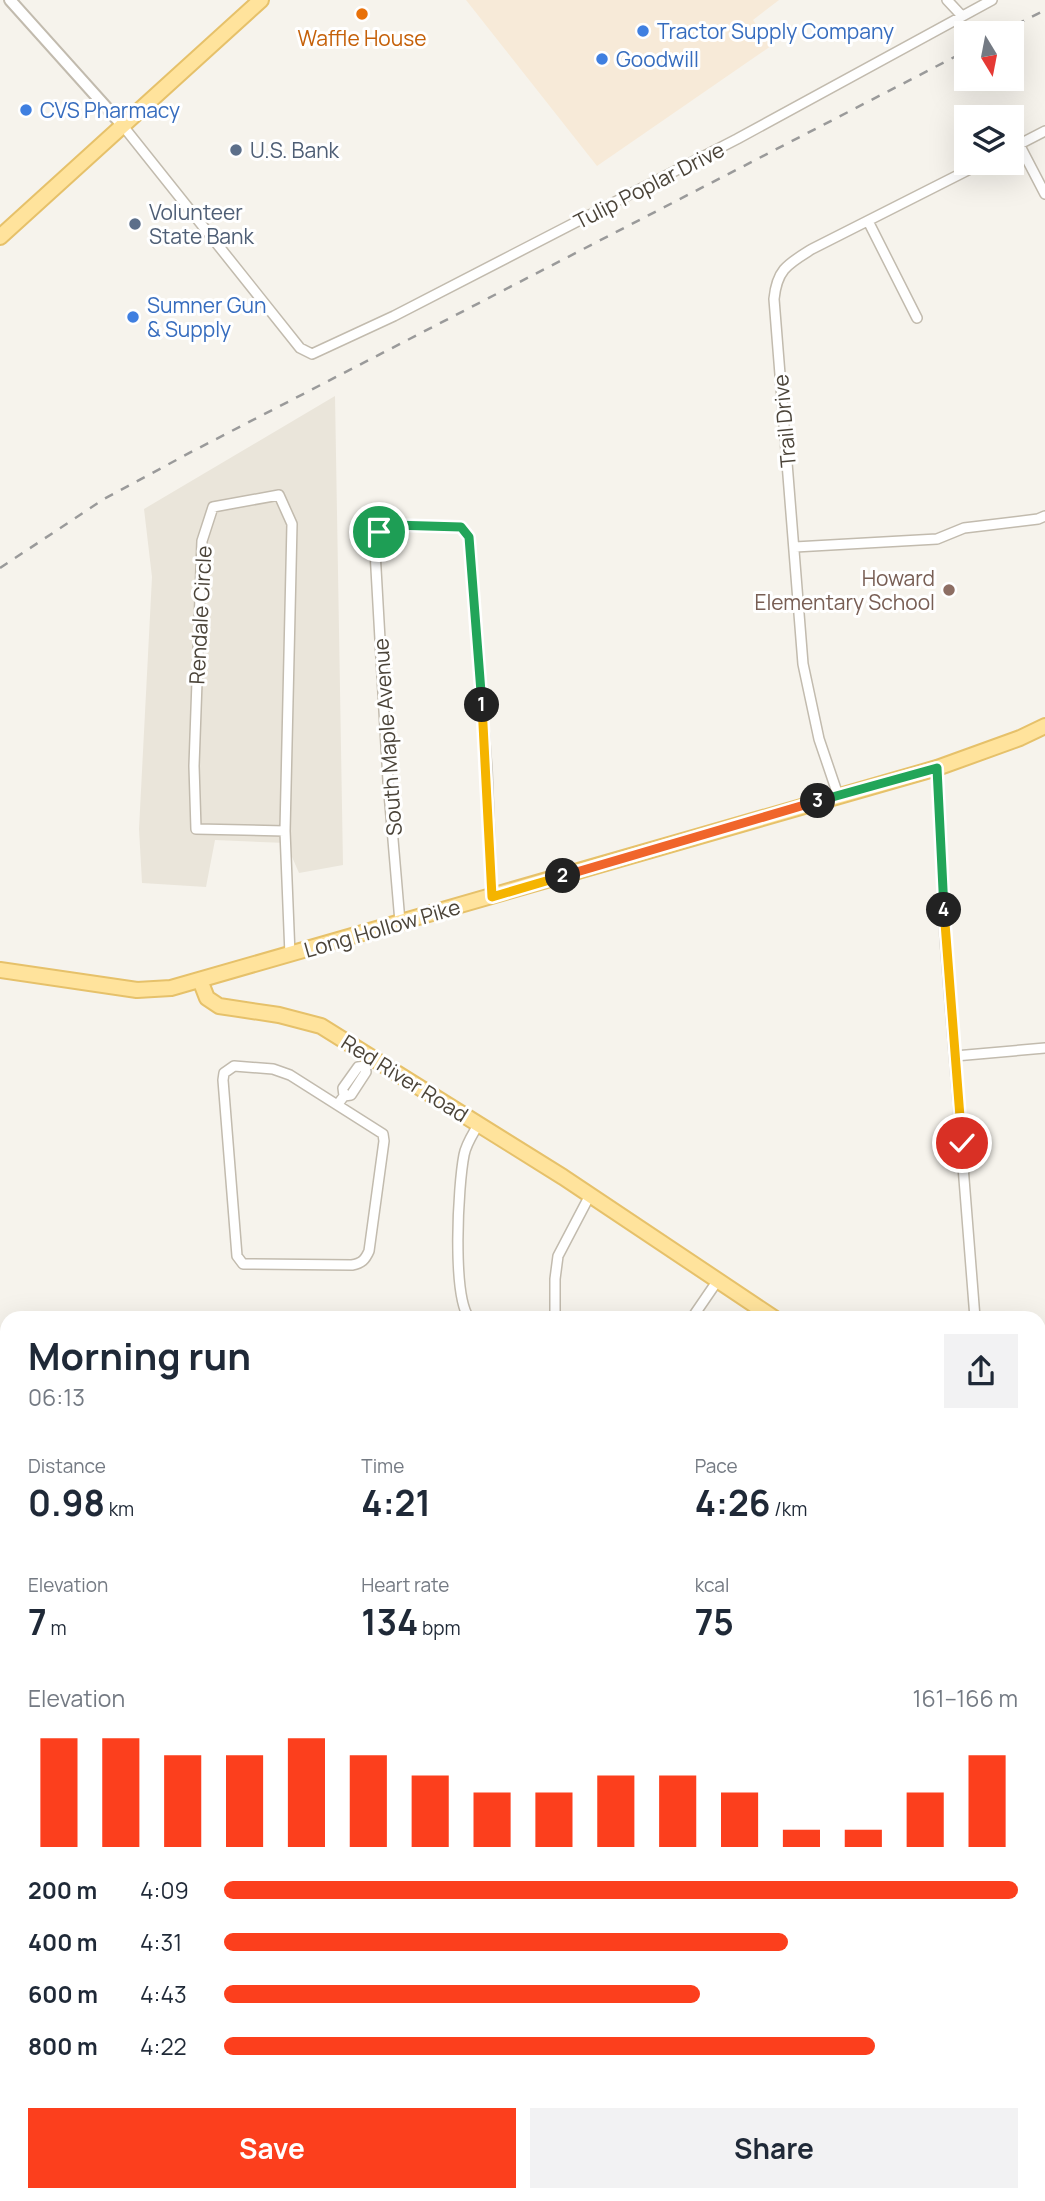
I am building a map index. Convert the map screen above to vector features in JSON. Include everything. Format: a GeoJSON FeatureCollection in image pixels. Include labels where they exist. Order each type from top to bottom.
{"type":"FeatureCollection","features":[{"type":"Feature","properties":{"kind":"main road"},"geometry":{"type":"LineString","coordinates":[[0,237],[261,0]]}},
{"type":"Feature","properties":{"kind":"main road","name":"Long Hollow Pike"},"geometry":{"type":"LineString","coordinates":[[200,980],[937,768],[1020,738],[1045,726]]}},
{"type":"Feature","properties":{"kind":"main road"},"geometry":{"type":"LineString","coordinates":[[0,970],[136,990],[172,988],[200,980]]}},
{"type":"Feature","properties":{"kind":"main road","name":"Red River Road"},"geometry":{"type":"LineString","coordinates":[[200,980],[207,998],[219,1006],[306,1020],[321,1026],[368,1061],[590,1195],[764,1311]]}},
{"type":"Feature","properties":{"kind":"street"},"geometry":{"type":"LineString","coordinates":[[10,0],[123,126]]}},
{"type":"Feature","properties":{"kind":"street"},"geometry":{"type":"LineString","coordinates":[[947,0],[961,16]]}},
{"type":"Feature","properties":{"kind":"street","name":"Tulip Poplar Drive"},"geometry":{"type":"LineString","coordinates":[[123,126],[300,348],[312,354],[394,316],[737,139],[992,0]]}},
{"type":"Feature","properties":{"kind":"street"},"geometry":{"type":"LineString","coordinates":[[1024,142],[1045,131]]}},
{"type":"Feature","properties":{"kind":"street"},"geometry":{"type":"LineString","coordinates":[[1024,160],[1045,194]]}},
{"type":"Feature","properties":{"kind":"street","name":"Trail Drive"},"geometry":{"type":"LineString","coordinates":[[838,795],[819,738],[803,664],[774,299],[777,280],[787,265],[831,238],[958,175]]}},
{"type":"Feature","properties":{"kind":"street"},"geometry":{"type":"LineString","coordinates":[[868,221],[917,318]]}},
{"type":"Feature","properties":{"kind":"street","name":"Rendale Circle"},"geometry":{"type":"LineString","coordinates":[[285,831],[196,830],[194,808],[202,541],[213,507],[279,495],[292,524],[285,831],[290,954]]}},
{"type":"Feature","properties":{"kind":"street"},"geometry":{"type":"LineString","coordinates":[[795,547],[937,539],[964,528],[1045,516]]}},
{"type":"Feature","properties":{"kind":"street","name":"South Maple Avenue"},"geometry":{"type":"LineString","coordinates":[[400,922],[388,780],[375,551],[379,532],[393,525],[461,527],[469,537],[487,770],[492,897]]}},
{"type":"Feature","properties":{"kind":"street"},"geometry":{"type":"LineString","coordinates":[[937,768],[945,938],[974,1311]]}},
{"type":"Feature","properties":{"kind":"street"},"geometry":{"type":"LineString","coordinates":[[955,1056],[1045,1048]]}},
{"type":"Feature","properties":{"kind":"street"},"geometry":{"type":"LineString","coordinates":[[341,1100],[343,1088],[358,1067],[368,1061]]}},
{"type":"Feature","properties":{"kind":"street"},"geometry":{"type":"LineString","coordinates":[[234,1066],[273,1069],[341,1100],[383,1134],[366,1259],[352,1265],[243,1264],[237,1256],[224,1073],[234,1066]]}},
{"type":"Feature","properties":{"kind":"street"},"geometry":{"type":"LineString","coordinates":[[464,1311],[457,1217],[464,1153],[478,1125]]}},
{"type":"Feature","properties":{"kind":"street"},"geometry":{"type":"LineString","coordinates":[[555,1311],[558,1256],[590,1195]]}},
{"type":"Feature","properties":{"kind":"street"},"geometry":{"type":"LineString","coordinates":[[697,1311],[718,1280]]}},
{"type":"Feature","properties":{"kind":"shaded area"},"geometry":{"type":"Polygon","coordinates":[[[466,0],[779,0],[753,20],[771,46],[597,166],[466,0]]]}},
{"type":"Feature","properties":{"kind":"shaded area"},"geometry":{"type":"Polygon","coordinates":[[[335,396],[343,865],[299,873],[286,843],[215,840],[206,887],[142,883],[139,829],[152,577],[144,509],[335,396]]]}},
{"type":"Feature","properties":{"kind":"railway"},"geometry":{"type":"LineString","coordinates":[[1023,21],[1045,10]]}},
{"type":"Feature","properties":{"kind":"railway"},"geometry":{"type":"LineString","coordinates":[[0,568],[104,499],[193,451],[954,57]]}},
{"type":"Feature","properties":{"kind":"place","name":"Waffle House"},"geometry":{"type":"Point","coordinates":[362,14]}},
{"type":"Feature","properties":{"kind":"place","name":"Tractor Supply Company"},"geometry":{"type":"Point","coordinates":[643,31]}},
{"type":"Feature","properties":{"kind":"place","name":"Goodwill"},"geometry":{"type":"Point","coordinates":[602,59]}},
{"type":"Feature","properties":{"kind":"place","name":"CVS Pharmacy"},"geometry":{"type":"Point","coordinates":[26,110]}},
{"type":"Feature","properties":{"kind":"place","name":"U.S. Bank"},"geometry":{"type":"Point","coordinates":[236,150]}},
{"type":"Feature","properties":{"kind":"place","name":"Volunteer State Bank"},"geometry":{"type":"Point","coordinates":[135,224]}},
{"type":"Feature","properties":{"kind":"place","name":"Sumner Gun & Supply"},"geometry":{"type":"Point","coordinates":[133,317]}},
{"type":"Feature","properties":{"kind":"place","name":"Howard Elementary School"},"geometry":{"type":"Point","coordinates":[949,590]}},
{"type":"Feature","properties":{"kind":"route"},"geometry":{"type":"LineString","coordinates":[[379,532],[393,525],[461,527],[469,537],[487,770],[492,897],[705,833],[937,768],[945,938],[962,1143]]}}]}
